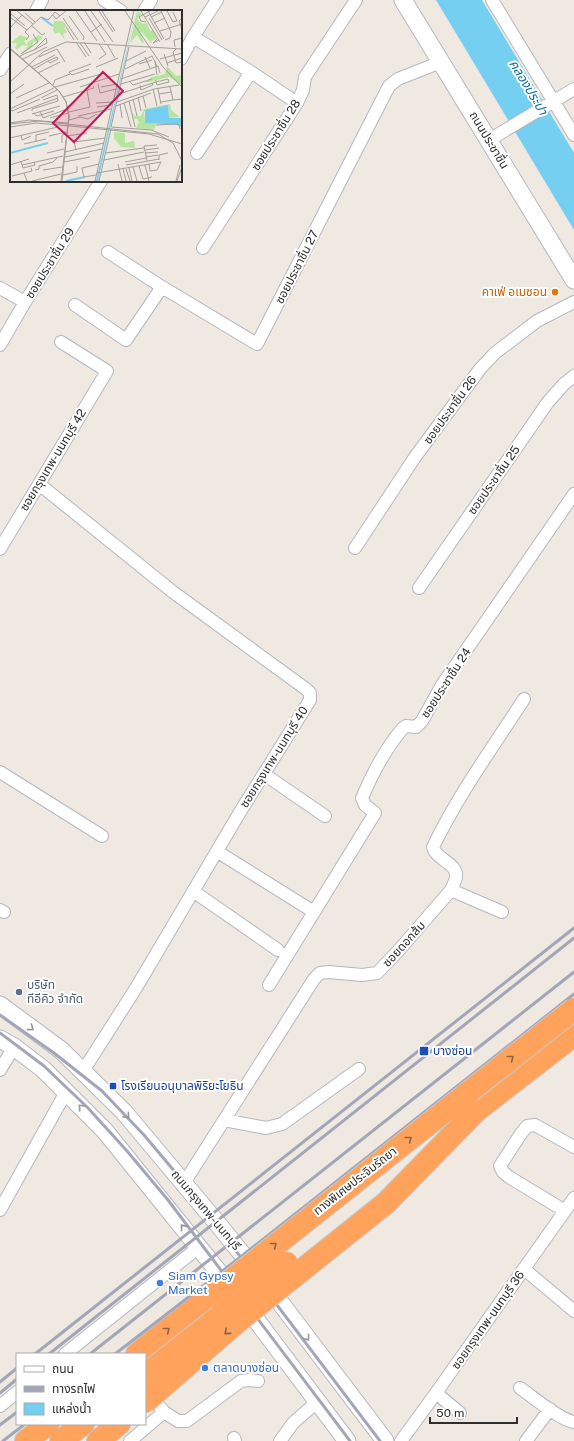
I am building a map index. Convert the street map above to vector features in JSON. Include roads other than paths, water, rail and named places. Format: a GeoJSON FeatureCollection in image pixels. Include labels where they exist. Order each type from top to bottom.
{"type":"FeatureCollection","features":[{"type":"Feature","properties":{"kind":"highway","name":"ทางพิเศษประจิมรัถยา"},"geometry":{"type":"LineString","coordinates":[[138,1353],[574,1008]]}},
{"type":"Feature","properties":{"kind":"highway","name":"ทางพิเศษประจิมรัถยา"},"geometry":{"type":"LineString","coordinates":[[146,1374],[574,1035]]}},
{"type":"Feature","properties":{"kind":"highway"},"geometry":{"type":"LineString","coordinates":[[154,1407],[242,1318],[386,1203],[476,1112]]}},
{"type":"Feature","properties":{"kind":"highway"},"geometry":{"type":"LineString","coordinates":[[26,1441],[47,1425]]}},
{"type":"Feature","properties":{"kind":"highway"},"geometry":{"type":"LineString","coordinates":[[61,1441],[82,1425]]}},
{"type":"Feature","properties":{"kind":"highway"},"geometry":{"type":"LineString","coordinates":[[98,1441],[118,1425]]}},
{"type":"Feature","properties":{"kind":"main road","name":"ถนนประชาชื่น"},"geometry":{"type":"LineString","coordinates":[[403,0],[574,280]]}},
{"type":"Feature","properties":{"kind":"main road","name":"ถนนกรุงเทพ-นนทบุรี"},"geometry":{"type":"LineString","coordinates":[[0,1005],[61,1050],[124,1112],[267,1285],[385,1441]]}},
{"type":"Feature","properties":{"kind":"main road"},"geometry":{"type":"LineString","coordinates":[[7,1043],[43,1069],[105,1132],[242,1301],[344,1440]]}},
{"type":"Feature","properties":{"kind":"main road"},"geometry":{"type":"LineString","coordinates":[[146,1369],[267,1285],[345,1228],[574,1044]]}},
{"type":"Feature","properties":{"kind":"main road"},"geometry":{"type":"LineString","coordinates":[[56,1441],[76,1425]]}},
{"type":"Feature","properties":{"kind":"street"},"geometry":{"type":"LineString","coordinates":[[37,10],[42,0]]}},
{"type":"Feature","properties":{"kind":"street"},"geometry":{"type":"LineString","coordinates":[[104,0],[119,10]]}},
{"type":"Feature","properties":{"kind":"street"},"geometry":{"type":"LineString","coordinates":[[145,10],[151,0]]}},
{"type":"Feature","properties":{"kind":"street"},"geometry":{"type":"LineString","coordinates":[[182,57],[216,0]]}},
{"type":"Feature","properties":{"kind":"street","name":"ซอยประชาชื่น 28"},"geometry":{"type":"LineString","coordinates":[[203,248],[297,103],[303,90],[305,77],[356,0]]}},
{"type":"Feature","properties":{"kind":"street"},"geometry":{"type":"LineString","coordinates":[[492,0],[552,103],[574,135]]}},
{"type":"Feature","properties":{"kind":"street"},"geometry":{"type":"LineString","coordinates":[[193,37],[251,72],[297,103]]}},
{"type":"Feature","properties":{"kind":"street"},"geometry":{"type":"LineString","coordinates":[[0,70],[10,55]]}},
{"type":"Feature","properties":{"kind":"street","name":"ซอยประชาชื่น 27"},"geometry":{"type":"LineString","coordinates":[[108,252],[162,287],[257,344],[389,86],[398,79],[441,62]]}},
{"type":"Feature","properties":{"kind":"street"},"geometry":{"type":"LineString","coordinates":[[197,153],[251,72]]}},
{"type":"Feature","properties":{"kind":"street"},"geometry":{"type":"LineString","coordinates":[[489,140],[508,130],[574,89]]}},
{"type":"Feature","properties":{"kind":"street","name":"ซอยประชาชื่น 29"},"geometry":{"type":"LineString","coordinates":[[0,345],[25,302],[100,182]]}},
{"type":"Feature","properties":{"kind":"street"},"geometry":{"type":"LineString","coordinates":[[76,306],[126,340],[162,287]]}},
{"type":"Feature","properties":{"kind":"street"},"geometry":{"type":"LineString","coordinates":[[0,288],[25,302]]}},
{"type":"Feature","properties":{"kind":"street","name":"ซอยประชาชื่น 26"},"geometry":{"type":"LineString","coordinates":[[355,548],[415,458],[480,368],[495,353],[536,321],[574,302]]}},
{"type":"Feature","properties":{"kind":"street","name":"ซอยกรุงเทพ-นนทบุรี 42"},"geometry":{"type":"LineString","coordinates":[[0,549],[106,371],[61,342]]}},
{"type":"Feature","properties":{"kind":"street","name":"ซอยประชาชื่น 25"},"geometry":{"type":"LineString","coordinates":[[419,588],[548,402],[564,384],[574,376]]}},
{"type":"Feature","properties":{"kind":"street","name":"ซอยกรุงเทพ-นนทบุรี 40"},"geometry":{"type":"LineString","coordinates":[[39,484],[173,592],[260,654],[310,693],[310,700],[84,1071]]}},
{"type":"Feature","properties":{"kind":"street","name":"ซอยประชาชื่น 24"},"geometry":{"type":"LineString","coordinates":[[269,985],[375,813],[365,806],[362,798],[367,786],[386,753],[403,728],[406,726],[416,727],[422,721],[442,685],[574,494]]}},
{"type":"Feature","properties":{"kind":"street","name":"ซอยดอกส้ม"},"geometry":{"type":"LineString","coordinates":[[184,1183],[314,979],[320,973],[329,972],[362,975],[377,973],[396,954],[451,890],[456,878],[456,872],[453,867],[434,852],[433,847],[461,797],[524,699]]}},
{"type":"Feature","properties":{"kind":"street"},"geometry":{"type":"LineString","coordinates":[[0,772],[102,836]]}},
{"type":"Feature","properties":{"kind":"street"},"geometry":{"type":"LineString","coordinates":[[264,774],[325,816]]}},
{"type":"Feature","properties":{"kind":"street"},"geometry":{"type":"LineString","coordinates":[[218,852],[314,912]]}},
{"type":"Feature","properties":{"kind":"street"},"geometry":{"type":"LineString","coordinates":[[193,890],[278,950]]}},
{"type":"Feature","properties":{"kind":"street"},"geometry":{"type":"LineString","coordinates":[[451,890],[502,912]]}},
{"type":"Feature","properties":{"kind":"street"},"geometry":{"type":"LineString","coordinates":[[0,1070],[7,1043]]}},
{"type":"Feature","properties":{"kind":"street"},"geometry":{"type":"LineString","coordinates":[[224,1120],[266,1128],[282,1124],[359,1069]]}},
{"type":"Feature","properties":{"kind":"street"},"geometry":{"type":"LineString","coordinates":[[0,1210],[66,1092]]}},
{"type":"Feature","properties":{"kind":"street"},"geometry":{"type":"LineString","coordinates":[[565,1211],[508,1177],[500,1166],[527,1126],[535,1125],[574,1147]]}},
{"type":"Feature","properties":{"kind":"street","name":"ซอยกรุงเทพ-นนทบุรี 36"},"geometry":{"type":"LineString","coordinates":[[401,1441],[436,1394],[574,1198]]}},
{"type":"Feature","properties":{"kind":"street"},"geometry":{"type":"LineString","coordinates":[[66,1353],[199,1247]]}},
{"type":"Feature","properties":{"kind":"street"},"geometry":{"type":"LineString","coordinates":[[524,1269],[574,1311]]}},
{"type":"Feature","properties":{"kind":"street"},"geometry":{"type":"LineString","coordinates":[[146,1382],[154,1407],[178,1421],[187,1421],[241,1381],[258,1381]]}},
{"type":"Feature","properties":{"kind":"street"},"geometry":{"type":"LineString","coordinates":[[520,1388],[568,1421],[574,1422]]}},
{"type":"Feature","properties":{"kind":"street"},"geometry":{"type":"LineString","coordinates":[[0,1406],[16,1393]]}},
{"type":"Feature","properties":{"kind":"street"},"geometry":{"type":"LineString","coordinates":[[436,1394],[460,1413]]}},
{"type":"Feature","properties":{"kind":"street"},"geometry":{"type":"LineString","coordinates":[[280,1441],[293,1424],[317,1402]]}},
{"type":"Feature","properties":{"kind":"street"},"geometry":{"type":"LineString","coordinates":[[146,1418],[154,1407]]}},
{"type":"Feature","properties":{"kind":"street"},"geometry":{"type":"LineString","coordinates":[[526,1441],[550,1409]]}},
{"type":"Feature","properties":{"kind":"street"},"geometry":{"type":"LineString","coordinates":[[130,1441],[141,1425]]}},
{"type":"Feature","properties":{"kind":"water","name":"คลองประปา"},"geometry":{"type":"Polygon","coordinates":[[[436,0],[482,0],[574,153],[574,230],[436,0]]]}},
{"type":"Feature","properties":{"kind":"railway"},"geometry":{"type":"LineString","coordinates":[[36,1353],[574,928]]}},
{"type":"Feature","properties":{"kind":"railway"},"geometry":{"type":"LineString","coordinates":[[50,1353],[574,938]]}},
{"type":"Feature","properties":{"kind":"railway"},"geometry":{"type":"LineString","coordinates":[[91,1353],[574,972]]}},
{"type":"Feature","properties":{"kind":"railway"},"geometry":{"type":"LineString","coordinates":[[116,1353],[574,994]]}},
{"type":"Feature","properties":{"kind":"railway"},"geometry":{"type":"LineString","coordinates":[[0,1015],[54,1053],[102,1091],[144,1135],[186,1185],[380,1441]]}},
{"type":"Feature","properties":{"kind":"railway"},"geometry":{"type":"LineString","coordinates":[[0,1033],[44,1066],[88,1108],[127,1151],[168,1200],[350,1441]]}},
{"type":"Feature","properties":{"kind":"railway"},"geometry":{"type":"LineString","coordinates":[[0,1382],[16,1369]]}},
{"type":"Feature","properties":{"kind":"railway"},"geometry":{"type":"LineString","coordinates":[[0,1393],[16,1380]]}},
{"type":"Feature","properties":{"kind":"railway"},"geometry":{"type":"LineString","coordinates":[[0,1425],[16,1413]]}},
{"type":"Feature","properties":{"kind":"railway"},"geometry":{"type":"LineString","coordinates":[[3,1441],[24,1425]]}},
{"type":"Feature","properties":{"kind":"place","name":"คาเฟ่ อเมซอน"},"geometry":{"type":"Point","coordinates":[555,292]}},
{"type":"Feature","properties":{"kind":"place","name":"บริษัท ทีอีคิว จำกัด"},"geometry":{"type":"Point","coordinates":[19,992]}},
{"type":"Feature","properties":{"kind":"place","name":"บางซ่อน"},"geometry":{"type":"Point","coordinates":[424,1051]}},
{"type":"Feature","properties":{"kind":"place","name":"โรงเรียนอนุบาลพิริยะโยธิน"},"geometry":{"type":"Point","coordinates":[113,1086]}},
{"type":"Feature","properties":{"kind":"place","name":"Siam Gypsy Market"},"geometry":{"type":"Point","coordinates":[160,1283]}},
{"type":"Feature","properties":{"kind":"place","name":"ตลาดบางซ่อน"},"geometry":{"type":"Point","coordinates":[205,1368]}}]}
